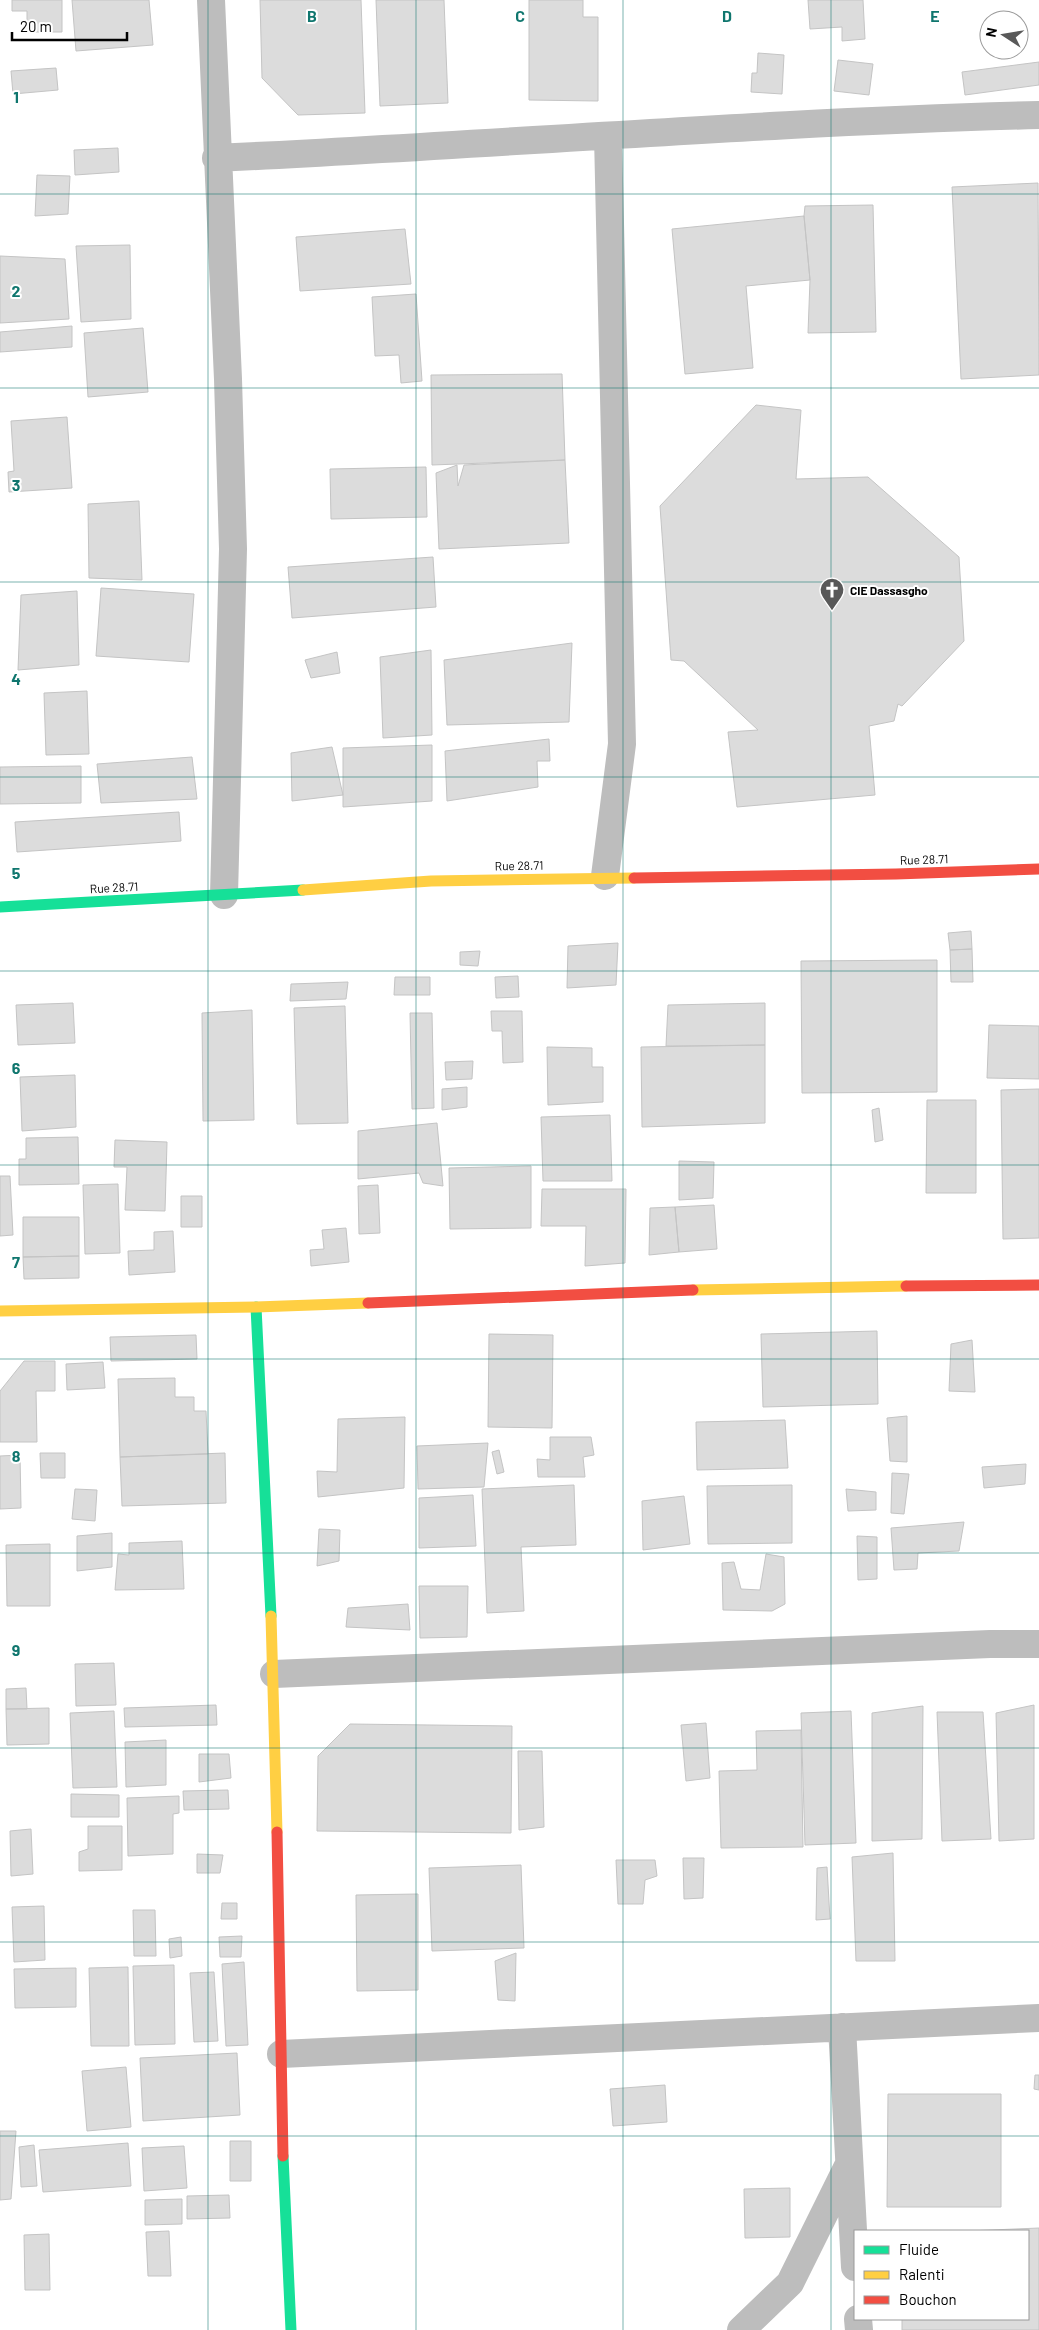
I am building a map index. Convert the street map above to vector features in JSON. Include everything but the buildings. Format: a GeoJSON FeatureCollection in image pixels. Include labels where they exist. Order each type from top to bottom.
{"type":"FeatureCollection","features":[{"type":"Feature","properties":{"kind":"street"},"geometry":{"type":"LineString","coordinates":[[211,0],[216,158],[228,379],[233,549],[224,896]]}},
{"type":"Feature","properties":{"kind":"street"},"geometry":{"type":"LineString","coordinates":[[216,158],[419,149],[875,119],[1039,114]]}},
{"type":"Feature","properties":{"kind":"street"},"geometry":{"type":"LineString","coordinates":[[605,876],[622,744],[608,136]]}},
{"type":"Feature","properties":{"kind":"street","name":"Rue 28.71"},"geometry":{"type":"LineString","coordinates":[[0,907],[224,896],[431,881],[605,876],[896,874],[1039,869]]}},
{"type":"Feature","properties":{"kind":"street"},"geometry":{"type":"LineString","coordinates":[[0,1311],[92,1308],[256,1308],[748,1288],[1039,1285]]}},
{"type":"Feature","properties":{"kind":"street"},"geometry":{"type":"LineString","coordinates":[[256,1308],[274,1674],[284,2198],[291,2330]]}},
{"type":"Feature","properties":{"kind":"street"},"geometry":{"type":"LineString","coordinates":[[274,1674],[980,1644],[1039,1644]]}},
{"type":"Feature","properties":{"kind":"street"},"geometry":{"type":"LineString","coordinates":[[282,2054],[1039,2018]]}},
{"type":"Feature","properties":{"kind":"street"},"geometry":{"type":"LineString","coordinates":[[842,2027],[854,2246]]}},
{"type":"Feature","properties":{"kind":"street"},"geometry":{"type":"LineString","coordinates":[[741,2330],[790,2284],[850,2164]]}},
{"type":"Feature","properties":{"kind":"traffic: fast"},"geometry":{"type":"LineString","coordinates":[[0,907],[303,890]]}},
{"type":"Feature","properties":{"kind":"traffic: fast"},"geometry":{"type":"LineString","coordinates":[[256,1307],[271,1616]]}},
{"type":"Feature","properties":{"kind":"traffic: fast"},"geometry":{"type":"LineString","coordinates":[[283,2156],[291,2330]]}},
{"type":"Feature","properties":{"kind":"traffic: slow"},"geometry":{"type":"LineString","coordinates":[[303,890],[431,881],[634,878]]}},
{"type":"Feature","properties":{"kind":"traffic: slow"},"geometry":{"type":"LineString","coordinates":[[693,1290],[906,1286]]}},
{"type":"Feature","properties":{"kind":"traffic: slow"},"geometry":{"type":"LineString","coordinates":[[0,1311],[256,1307],[368,1303]]}},
{"type":"Feature","properties":{"kind":"traffic: slow"},"geometry":{"type":"LineString","coordinates":[[271,1616],[277,1832]]}},
{"type":"Feature","properties":{"kind":"traffic: jam"},"geometry":{"type":"LineString","coordinates":[[634,878],[896,874],[1039,869]]}},
{"type":"Feature","properties":{"kind":"traffic: jam"},"geometry":{"type":"LineString","coordinates":[[906,1286],[1039,1285]]}},
{"type":"Feature","properties":{"kind":"traffic: jam"},"geometry":{"type":"LineString","coordinates":[[368,1303],[693,1290]]}},
{"type":"Feature","properties":{"kind":"traffic: jam"},"geometry":{"type":"LineString","coordinates":[[277,1832],[283,2156]]}},
{"type":"Feature","properties":{"kind":"place","name":"CIE Dassasgho"},"geometry":{"type":"Point","coordinates":[832,611]}}]}
